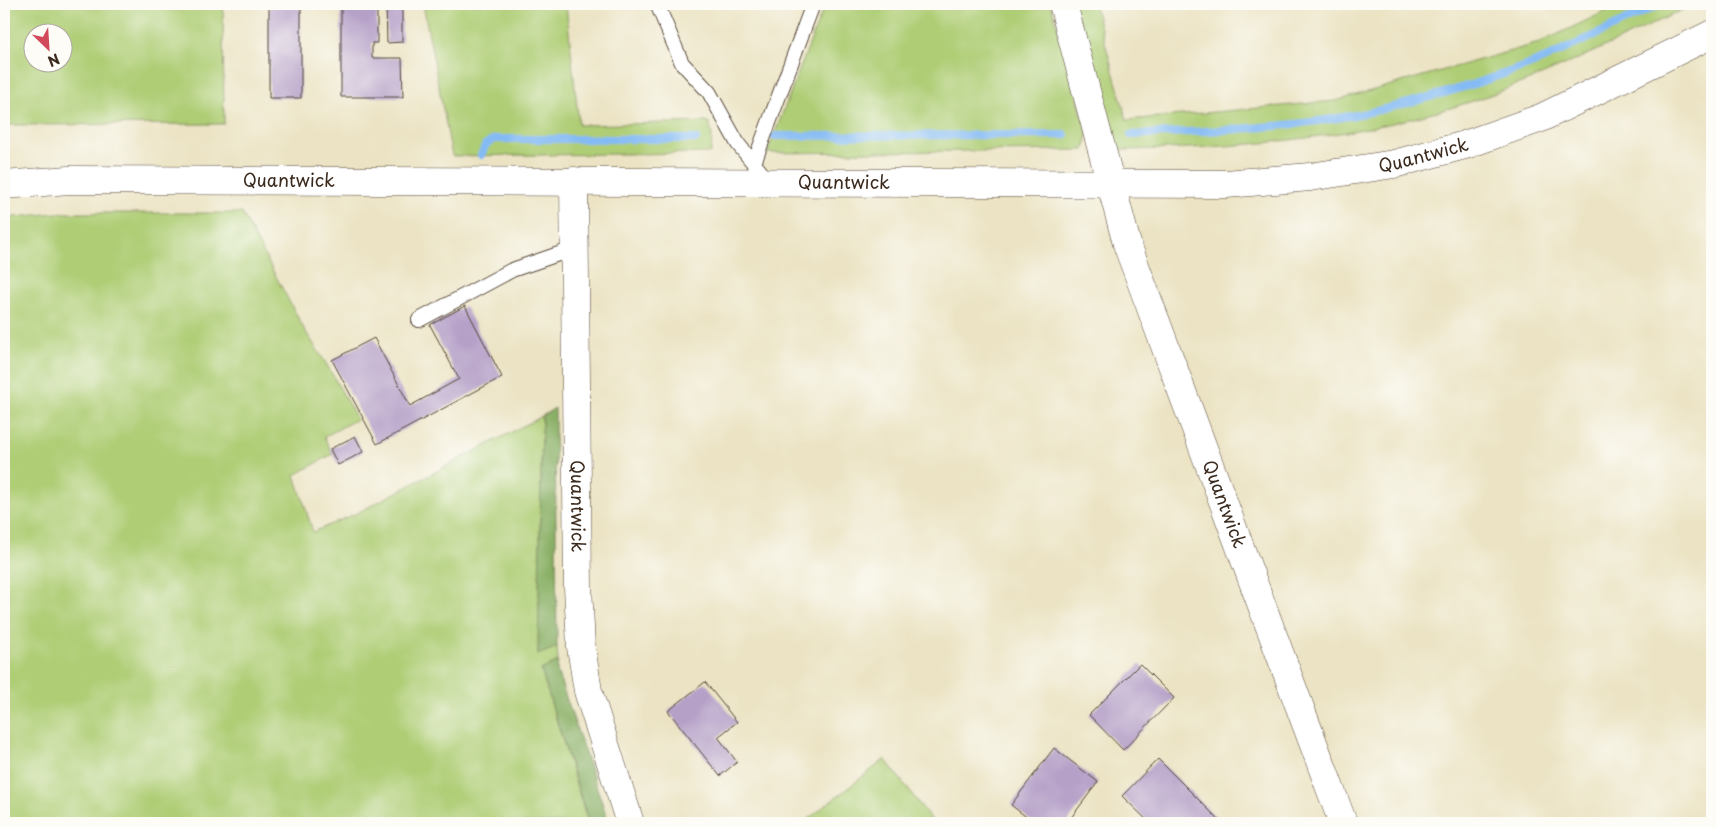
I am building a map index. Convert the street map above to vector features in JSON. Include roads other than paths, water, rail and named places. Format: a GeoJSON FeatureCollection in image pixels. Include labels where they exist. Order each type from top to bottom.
{"type":"FeatureCollection","features":[{"type":"Feature","properties":{"kind":"street","name":"Quantwick"},"geometry":{"type":"LineString","coordinates":[[1063,4],[1127,244],[1343,823]]}},
{"type":"Feature","properties":{"kind":"street","name":"Quantwick"},"geometry":{"type":"LineString","coordinates":[[4,185],[69,180],[574,181],[761,173],[1112,184],[1226,184],[1310,177],[1394,164],[1465,145],[1541,118],[1712,34]]}},
{"type":"Feature","properties":{"kind":"street","name":"Quantwick"},"geometry":{"type":"LineString","coordinates":[[574,181],[578,587],[581,647],[588,691],[630,823]]}},
{"type":"Feature","properties":{"kind":"lane"},"geometry":{"type":"LineString","coordinates":[[657,4],[682,63],[709,92],[738,144],[761,173]]}},
{"type":"Feature","properties":{"kind":"lane"},"geometry":{"type":"LineString","coordinates":[[761,173],[813,4]]}},
{"type":"Feature","properties":{"kind":"lane"},"geometry":{"type":"LineString","coordinates":[[419,320],[512,270],[576,248]]}},
{"type":"Feature","properties":{"kind":"waterway"},"geometry":{"type":"LineString","coordinates":[[1131,135],[1268,127],[1337,118],[1404,104],[1439,95],[1541,60],[1661,4]]}},
{"type":"Feature","properties":{"kind":"waterway"},"geometry":{"type":"LineString","coordinates":[[773,136],[1065,135]]}},
{"type":"Feature","properties":{"kind":"waterway"},"geometry":{"type":"LineString","coordinates":[[481,155],[486,144],[495,139],[696,139]]}}]}
